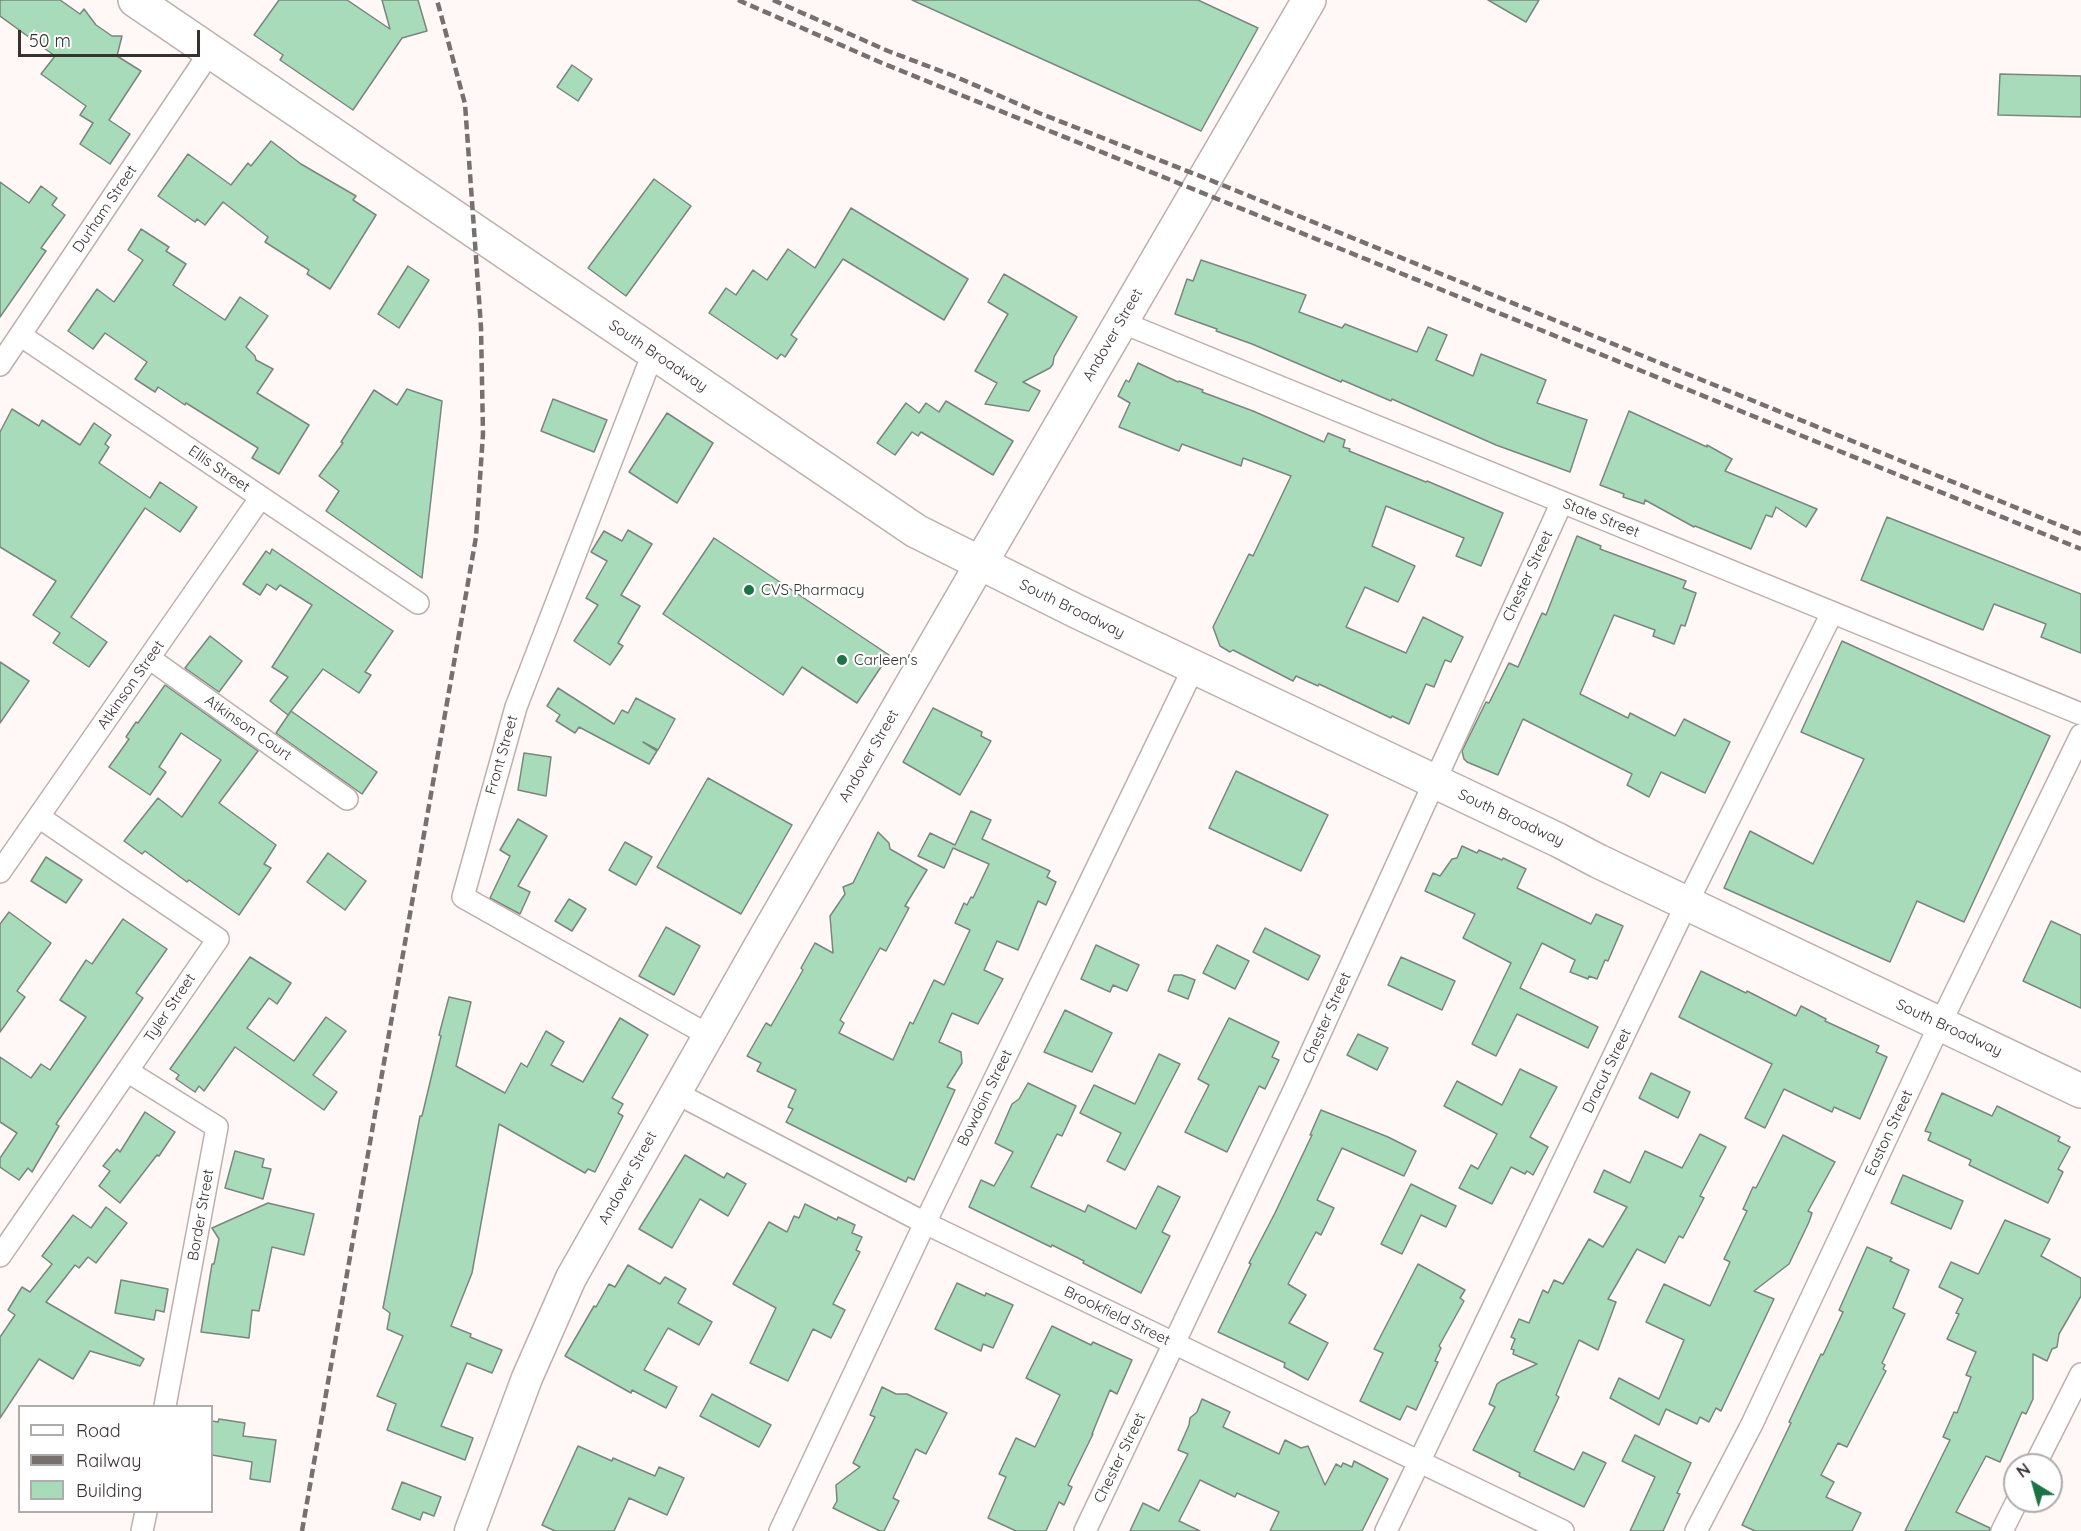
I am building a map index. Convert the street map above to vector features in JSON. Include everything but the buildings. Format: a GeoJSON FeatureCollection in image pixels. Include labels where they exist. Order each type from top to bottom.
{"type":"FeatureCollection","features":[{"type":"Feature","properties":{"kind":"main road","name":"South Broadway"},"geometry":{"type":"LineString","coordinates":[[135,0],[916,531],[1194,667],[2081,1091]]}},
{"type":"Feature","properties":{"kind":"main road","name":"Andover Street"},"geometry":{"type":"LineString","coordinates":[[470,1531],[527,1378],[571,1278],[708,1035],[1308,0]]}},
{"type":"Feature","properties":{"kind":"street","name":"Durham Street"},"geometry":{"type":"LineString","coordinates":[[0,365],[210,52]]}},
{"type":"Feature","properties":{"kind":"street","name":"State Street"},"geometry":{"type":"LineString","coordinates":[[1121,322],[2081,714]]}},
{"type":"Feature","properties":{"kind":"street","name":"Ellis Street"},"geometry":{"type":"LineString","coordinates":[[20,335],[418,603]]}},
{"type":"Feature","properties":{"kind":"street","name":"Front Street"},"geometry":{"type":"LineString","coordinates":[[653,353],[516,707],[463,897],[708,1035]]}},
{"type":"Feature","properties":{"kind":"street","name":"Atkinson Street"},"geometry":{"type":"LineString","coordinates":[[0,872],[261,497]]}},
{"type":"Feature","properties":{"kind":"street","name":"Chester Street"},"geometry":{"type":"LineString","coordinates":[[1085,1531],[1295,1088],[1562,502]]}},
{"type":"Feature","properties":{"kind":"street","name":"Dracut Street"},"geometry":{"type":"LineString","coordinates":[[1386,1531],[1688,903],[1832,613]]}},
{"type":"Feature","properties":{"kind":"street","name":"Atkinson Court"},"geometry":{"type":"LineString","coordinates":[[149,658],[347,799]]}},
{"type":"Feature","properties":{"kind":"street","name":"Bowdoin Street"},"geometry":{"type":"LineString","coordinates":[[780,1531],[925,1223],[1194,667]]}},
{"type":"Feature","properties":{"kind":"street","name":"Easton Street"},"geometry":{"type":"LineString","coordinates":[[1696,1531],[1752,1424],[1940,1024],[2081,735]]}},
{"type":"Feature","properties":{"kind":"street","name":"Tyler Street"},"geometry":{"type":"LineString","coordinates":[[0,1256],[218,939],[39,817]]}},
{"type":"Feature","properties":{"kind":"street","name":"Border Street"},"geometry":{"type":"LineString","coordinates":[[127,1071],[217,1127],[165,1405]]}},
{"type":"Feature","properties":{"kind":"street","name":"Brookfield Street"},"geometry":{"type":"LineString","coordinates":[[676,1093],[925,1223],[1563,1531]]}},
{"type":"Feature","properties":{"kind":"street"},"geometry":{"type":"LineString","coordinates":[[2042,1453],[2081,1374]]}},
{"type":"Feature","properties":{"kind":"street"},"geometry":{"type":"LineString","coordinates":[[142,1531],[146,1513]]}},
{"type":"Feature","properties":{"kind":"street"},"geometry":{"type":"LineString","coordinates":[[2002,1531],[2012,1513]]}},
{"type":"Feature","properties":{"kind":"railway"},"geometry":{"type":"LineString","coordinates":[[302,1531],[476,537],[483,434],[481,327],[465,104],[437,0]]}},
{"type":"Feature","properties":{"kind":"railway"},"geometry":{"type":"LineString","coordinates":[[738,0],[882,63],[2081,549]]}},
{"type":"Feature","properties":{"kind":"railway"},"geometry":{"type":"LineString","coordinates":[[773,0],[888,51],[954,76],[1039,113],[1205,178],[2081,534]]}},
{"type":"Feature","properties":{"kind":"place","name":"CVS Pharmacy"},"geometry":{"type":"Point","coordinates":[749,590]}},
{"type":"Feature","properties":{"kind":"place","name":"Carleen's"},"geometry":{"type":"Point","coordinates":[842,660]}}]}
